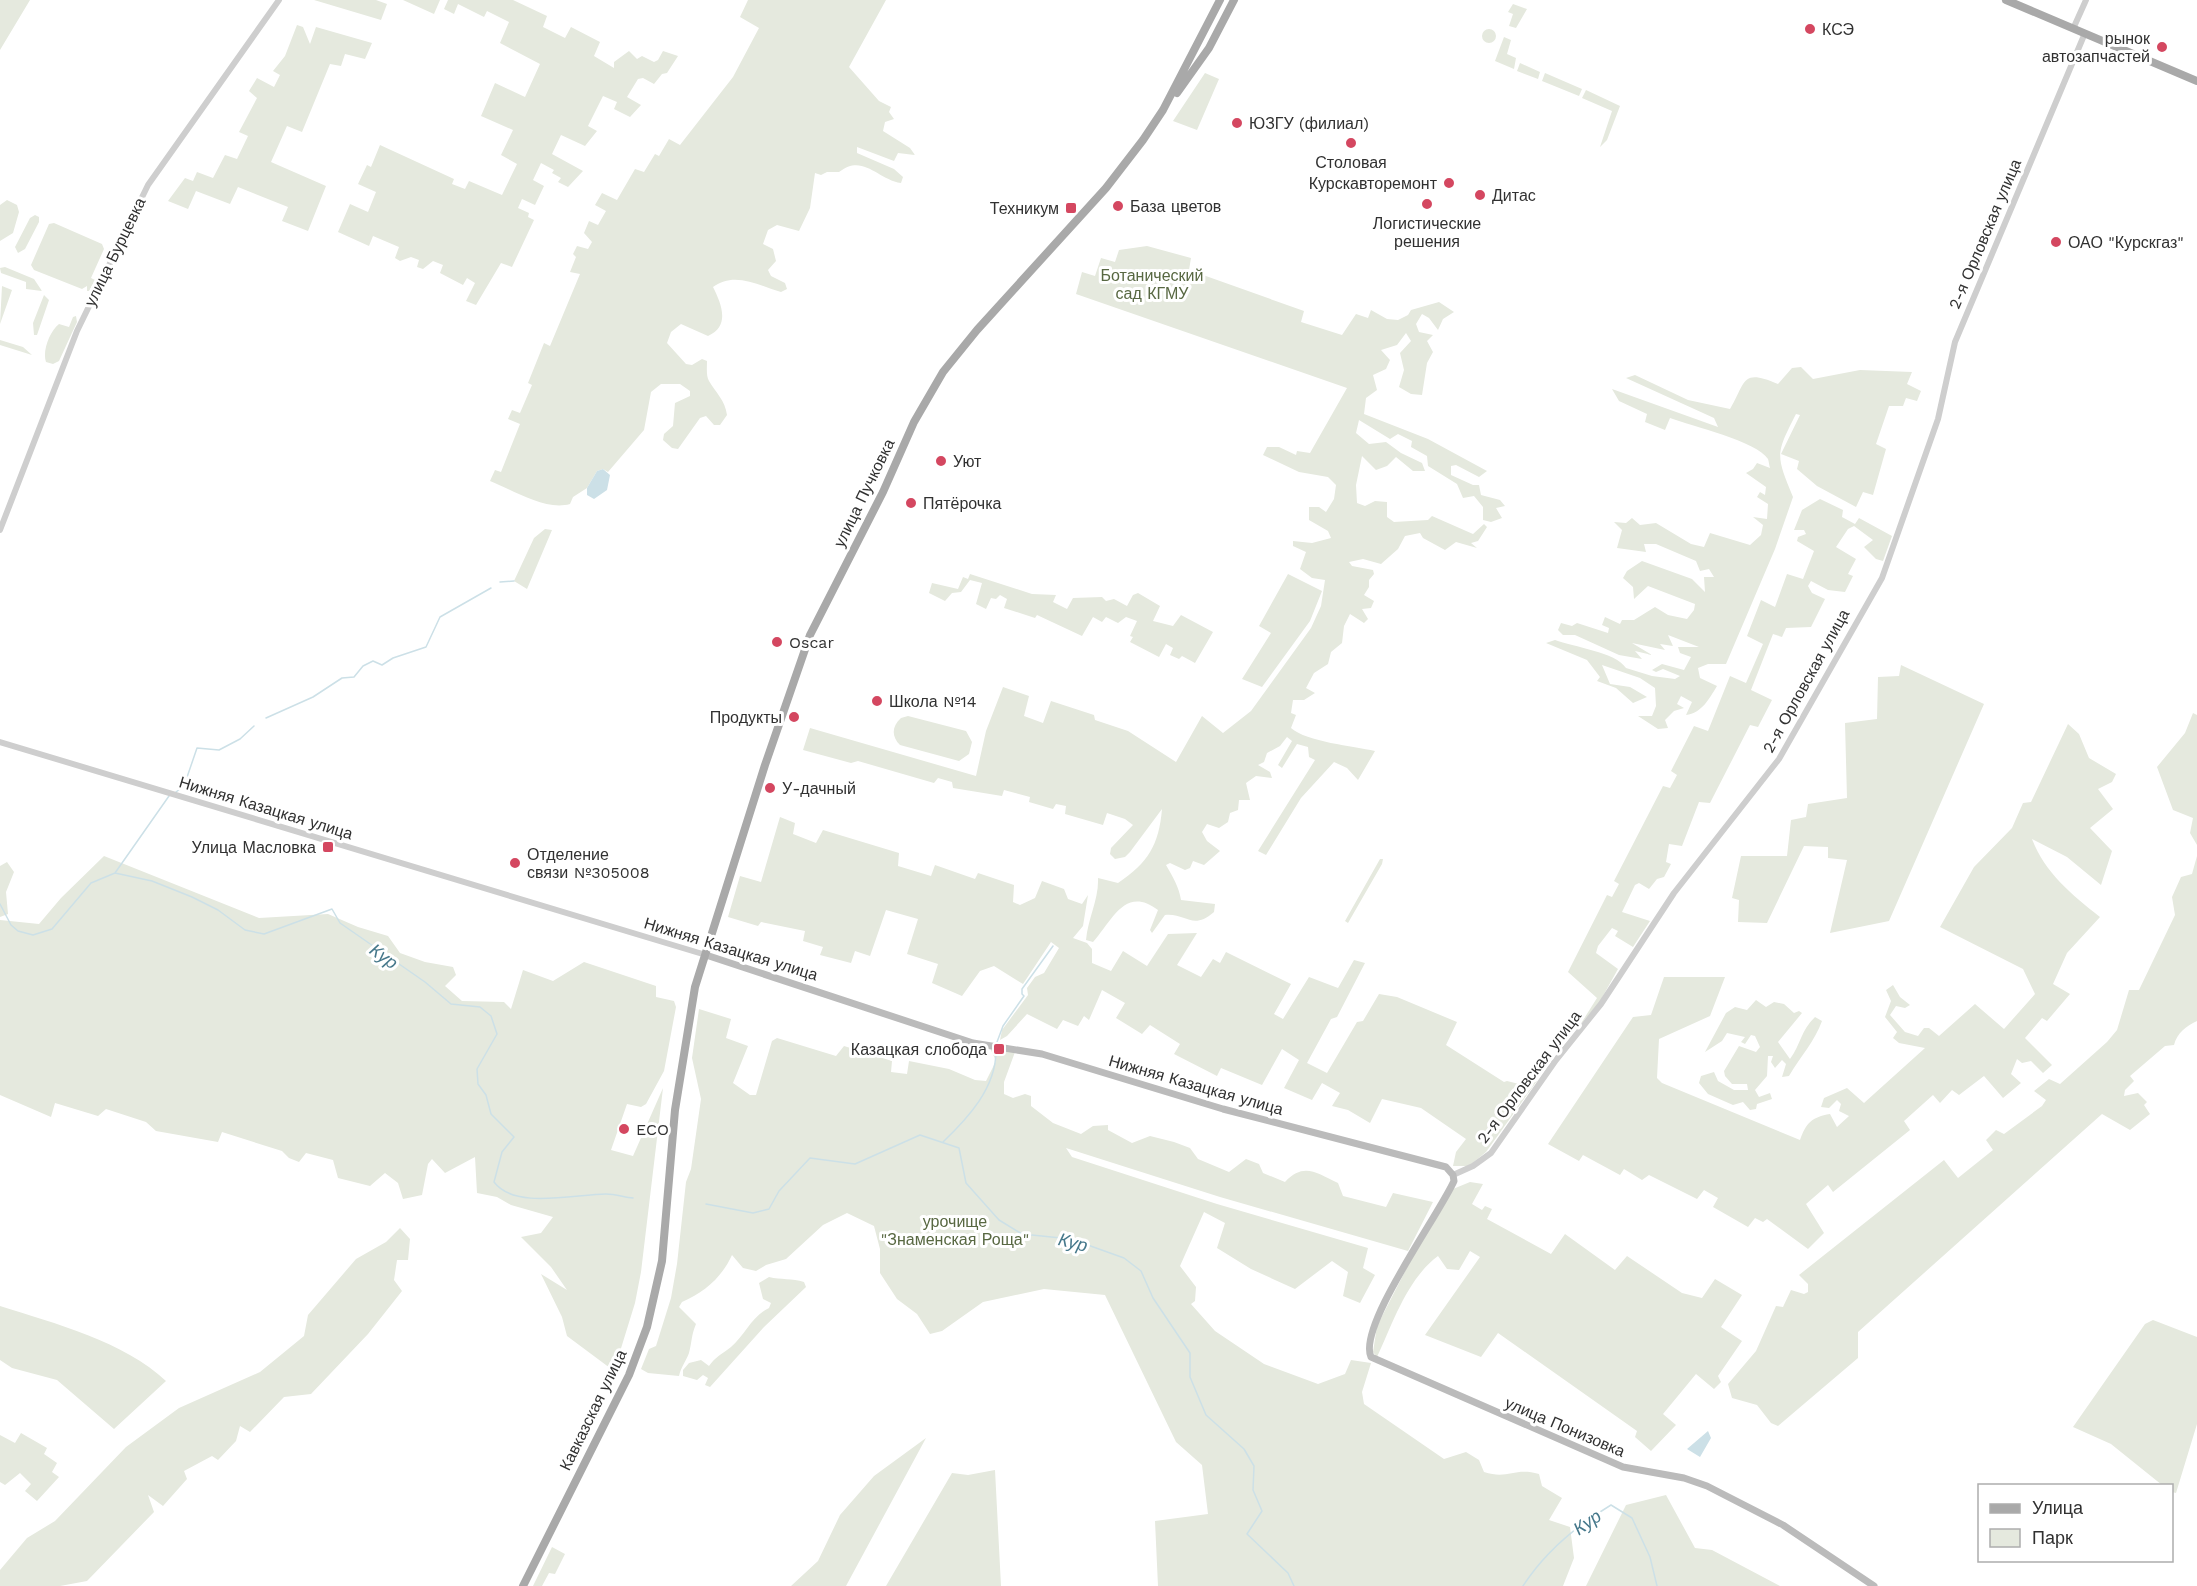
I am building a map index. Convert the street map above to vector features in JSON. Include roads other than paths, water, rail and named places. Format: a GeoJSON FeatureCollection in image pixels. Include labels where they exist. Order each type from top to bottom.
{"type":"FeatureCollection","features":[{"type":"Feature","properties":{"kind":"main road","name":"улица Пучковка"},"geometry":{"type":"LineString","coordinates":[[1163,110],[1220,0]]}},
{"type":"Feature","properties":{"kind":"main road","name":"улица Пучковка"},"geometry":{"type":"LineString","coordinates":[[706,955],[765,765],[810,635],[870,517],[914,422],[958,351],[1106,188],[1209,48],[1234,0]]}},
{"type":"Feature","properties":{"kind":"main road"},"geometry":{"type":"LineString","coordinates":[[2006,0],[2197,81]]}},
{"type":"Feature","properties":{"kind":"main road","name":"Нижняя Казацкая улица"},"geometry":{"type":"LineString","coordinates":[[706,955],[973,1042],[1042,1054],[1223,1109],[1435,1163],[1446,1167],[1453,1175]]}},
{"type":"Feature","properties":{"kind":"main road","name":"Кавказская улица"},"geometry":{"type":"LineString","coordinates":[[523,1586],[629,1376],[652,1309],[662,1261],[681,1060],[695,987],[706,955]]}},
{"type":"Feature","properties":{"kind":"main road","name":"улица Понизовка"},"geometry":{"type":"LineString","coordinates":[[1453,1175],[1451,1186],[1382,1309],[1368,1345],[1371,1357],[1623,1467],[1684,1478],[1707,1486],[1779,1522],[1874,1586]]}},
{"type":"Feature","properties":{"kind":"street","name":"улица Бурцевка"},"geometry":{"type":"LineString","coordinates":[[0,530],[77,331],[148,185],[279,0]]}},
{"type":"Feature","properties":{"kind":"street"},"geometry":{"type":"LineString","coordinates":[[2073,29],[2086,0]]}},
{"type":"Feature","properties":{"kind":"street","name":"2-я Орловская улица"},"geometry":{"type":"LineString","coordinates":[[1453,1175],[1473,1166],[1491,1153],[1556,1060],[1601,1004],[1674,893],[1779,759],[1882,578],[1938,419],[1955,342],[2085,33]]}},
{"type":"Feature","properties":{"kind":"street","name":"Нижняя Казацкая улица"},"geometry":{"type":"LineString","coordinates":[[0,742],[706,955]]}},
{"type":"Feature","properties":{"kind":"waterway"},"geometry":{"type":"LineString","coordinates":[[500,582],[514,581]]}},
{"type":"Feature","properties":{"kind":"waterway"},"geometry":{"type":"LineString","coordinates":[[266,718],[313,697],[342,678],[354,677],[363,666],[373,661],[382,665],[393,658],[426,647],[440,617],[491,588]]}},
{"type":"Feature","properties":{"kind":"waterway"},"geometry":{"type":"LineString","coordinates":[[176,792],[184,786],[197,748],[219,750],[240,739],[254,726]]}},
{"type":"Feature","properties":{"kind":"waterway"},"geometry":{"type":"LineString","coordinates":[[115,873],[169,796]]}},
{"type":"Feature","properties":{"kind":"waterway","name":"Кур"},"geometry":{"type":"LineString","coordinates":[[0,904],[11,925],[18,931],[33,935],[52,929],[91,883],[115,873],[152,881],[192,897],[218,910],[245,930],[264,934],[332,909],[340,923],[425,982],[451,1004],[480,1007],[491,1016],[497,1034],[477,1069],[478,1084],[486,1095],[491,1114],[514,1137],[502,1152],[494,1182],[504,1191],[530,1198],[606,1194],[633,1198]]}},
{"type":"Feature","properties":{"kind":"waterway"},"geometry":{"type":"LineString","coordinates":[[997,1042],[1003,1026],[1024,996],[1022,989],[1053,946]]}},
{"type":"Feature","properties":{"kind":"waterway"},"geometry":{"type":"LineString","coordinates":[[943,1142],[962,1123],[986,1090],[995,1065],[996,1051]]}},
{"type":"Feature","properties":{"kind":"waterway","name":"Кур"},"geometry":{"type":"LineString","coordinates":[[706,1204],[753,1213],[769,1209],[779,1191],[810,1158],[855,1164],[920,1135],[959,1148],[966,1183],[999,1220],[1022,1234],[1071,1239],[1124,1258],[1141,1271],[1153,1298],[1190,1353],[1190,1377],[1206,1415],[1244,1449],[1254,1466],[1253,1490],[1262,1511],[1247,1534],[1288,1573],[1294,1586]]}},
{"type":"Feature","properties":{"kind":"waterway","name":"Кур"},"geometry":{"type":"LineString","coordinates":[[1523,1586],[1551,1551],[1611,1505],[1632,1518],[1650,1557],[1657,1586]]}},
{"type":"Feature","properties":{"kind":"place","name":"КСЭ"},"geometry":{"type":"Point","coordinates":[1810,29]}},
{"type":"Feature","properties":{"kind":"place","name":"рынок автозапчастей"},"geometry":{"type":"Point","coordinates":[2162,47]}},
{"type":"Feature","properties":{"kind":"place","name":"ЮЗГУ (филиал)"},"geometry":{"type":"Point","coordinates":[1237,123]}},
{"type":"Feature","properties":{"kind":"place","name":"Столовая"},"geometry":{"type":"Point","coordinates":[1351,143]}},
{"type":"Feature","properties":{"kind":"place","name":"Курскавторемонт"},"geometry":{"type":"Point","coordinates":[1449,183]}},
{"type":"Feature","properties":{"kind":"place","name":"Дитас"},"geometry":{"type":"Point","coordinates":[1480,195]}},
{"type":"Feature","properties":{"kind":"place","name":"Логистические решения"},"geometry":{"type":"Point","coordinates":[1427,204]}},
{"type":"Feature","properties":{"kind":"place","name":"База цветов"},"geometry":{"type":"Point","coordinates":[1118,206]}},
{"type":"Feature","properties":{"kind":"place","name":"Техникум"},"geometry":{"type":"Point","coordinates":[1071,208]}},
{"type":"Feature","properties":{"kind":"place","name":"ОАО \"Курскгаз\""},"geometry":{"type":"Point","coordinates":[2056,242]}},
{"type":"Feature","properties":{"kind":"place","name":"Уют"},"geometry":{"type":"Point","coordinates":[941,461]}},
{"type":"Feature","properties":{"kind":"place","name":"Пятёрочка"},"geometry":{"type":"Point","coordinates":[911,503]}},
{"type":"Feature","properties":{"kind":"place","name":"Oscar"},"geometry":{"type":"Point","coordinates":[777,642]}},
{"type":"Feature","properties":{"kind":"place","name":"Школа №14"},"geometry":{"type":"Point","coordinates":[877,701]}},
{"type":"Feature","properties":{"kind":"place","name":"Продукты"},"geometry":{"type":"Point","coordinates":[794,717]}},
{"type":"Feature","properties":{"kind":"place","name":"У-дачный"},"geometry":{"type":"Point","coordinates":[770,788]}},
{"type":"Feature","properties":{"kind":"place","name":"Улица Масловка"},"geometry":{"type":"Point","coordinates":[328,847]}},
{"type":"Feature","properties":{"kind":"place","name":"Отделение связи №305008"},"geometry":{"type":"Point","coordinates":[515,863]}},
{"type":"Feature","properties":{"kind":"place","name":"Казацкая слобода"},"geometry":{"type":"Point","coordinates":[999,1049]}},
{"type":"Feature","properties":{"kind":"place","name":"ECO"},"geometry":{"type":"Point","coordinates":[624,1129]}},
{"type":"Feature","properties":{"kind":"park label","name":"Ботанический сад КГМУ"},"geometry":{"type":"Point","coordinates":[1152,284]}},
{"type":"Feature","properties":{"kind":"park label","name":"урочище \"Знаменская Роща\""},"geometry":{"type":"Point","coordinates":[955,1230]}}]}
